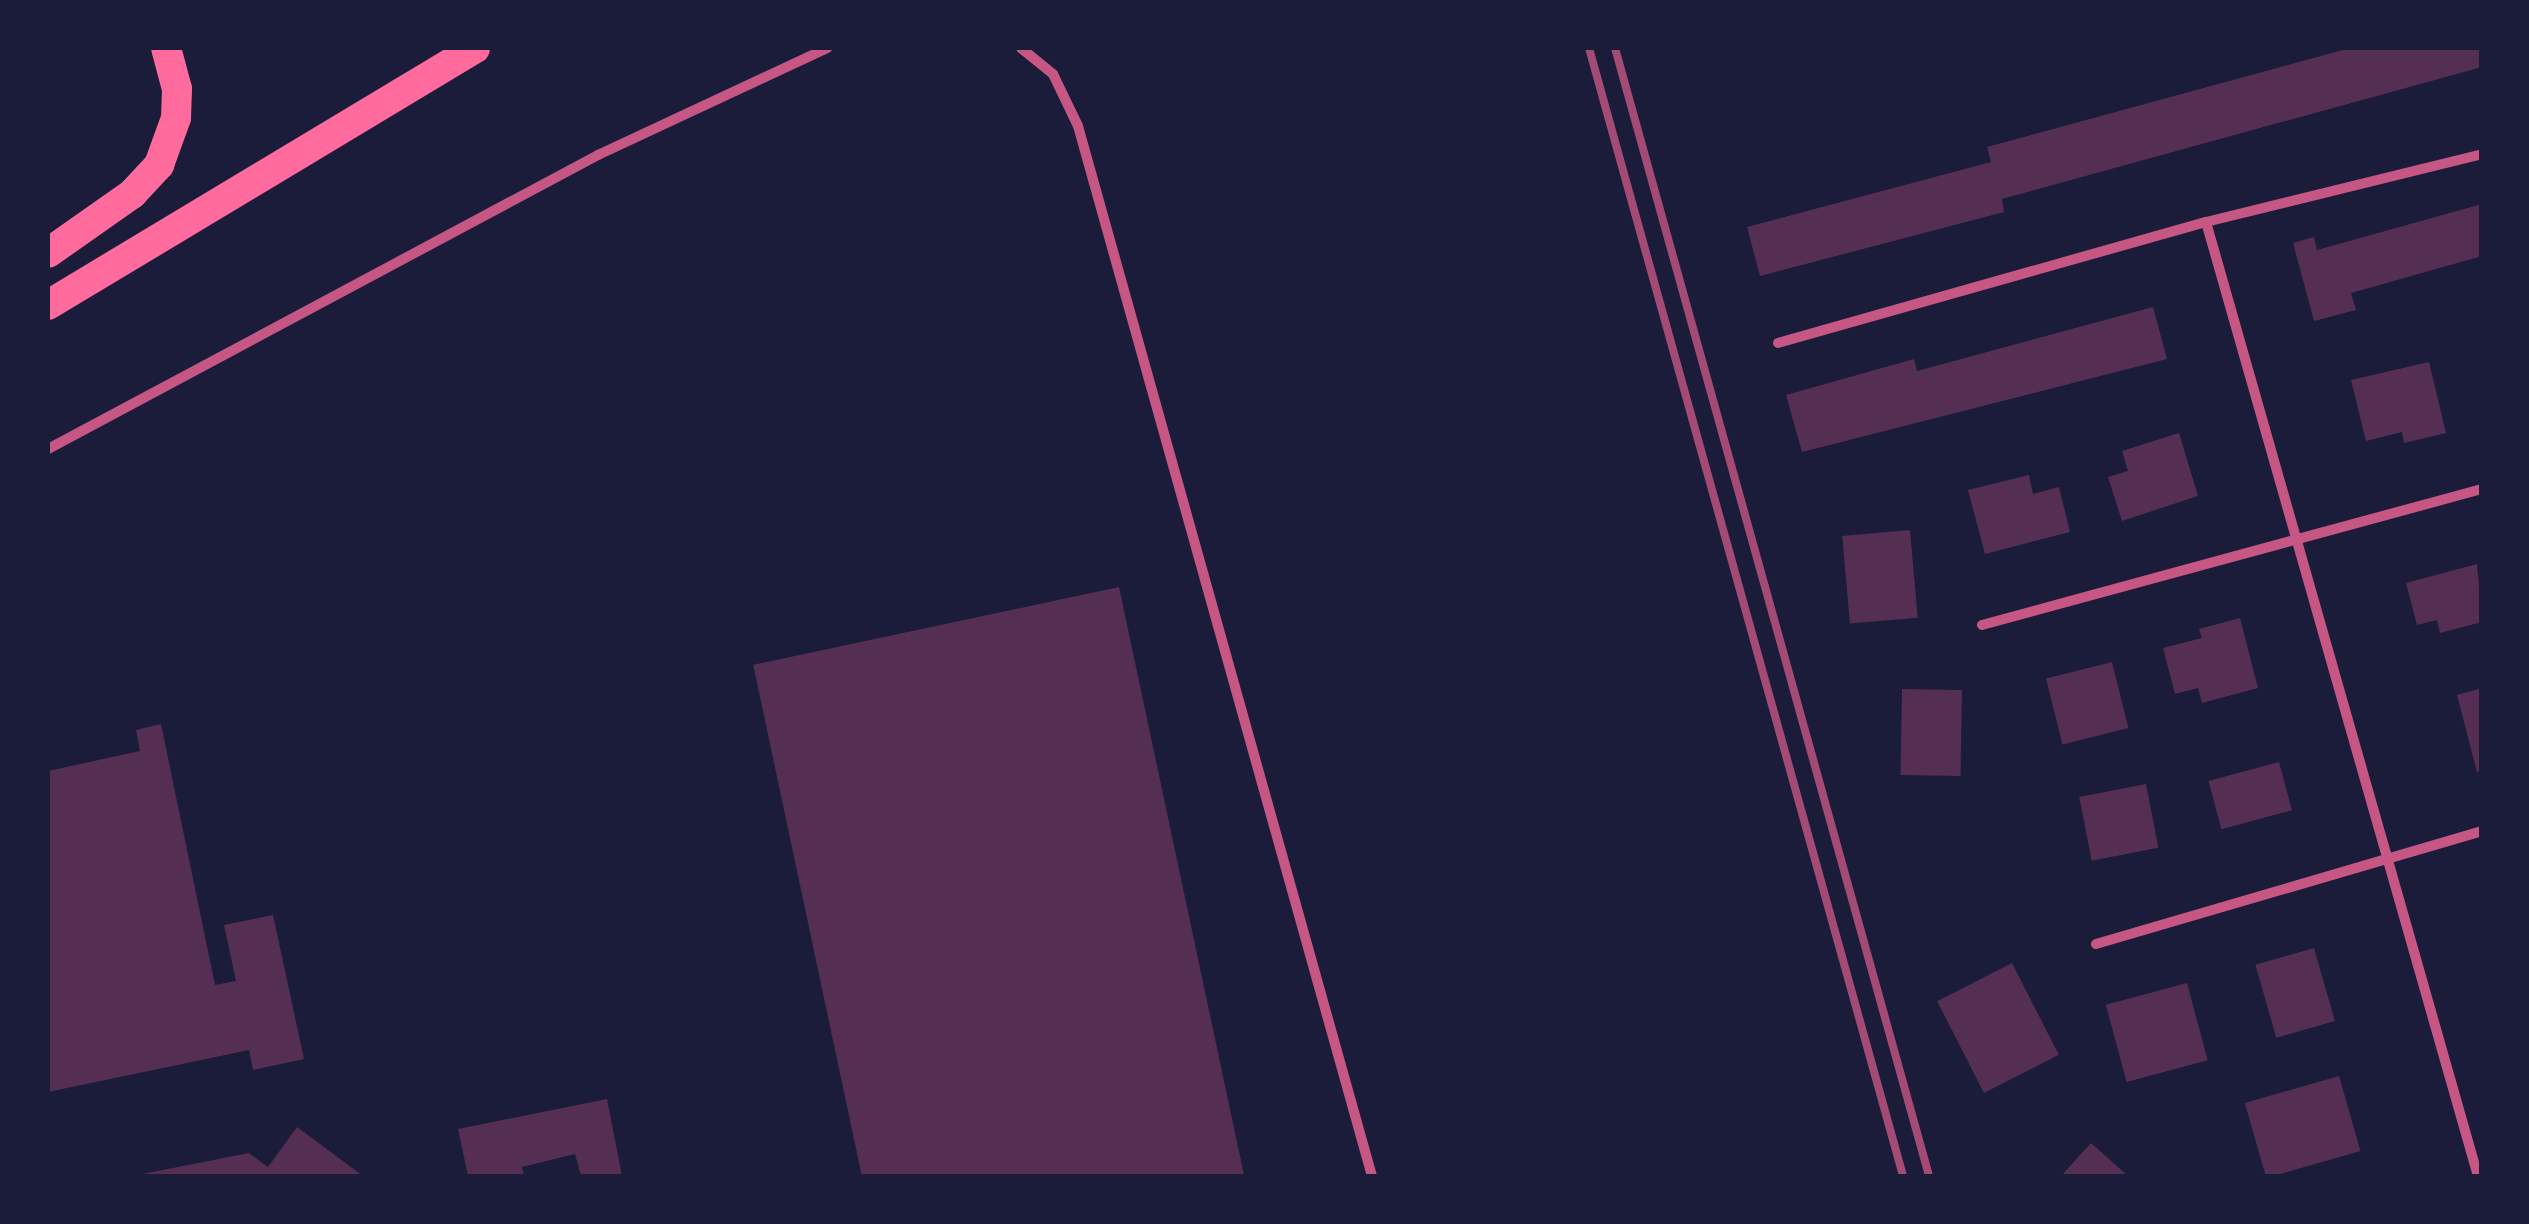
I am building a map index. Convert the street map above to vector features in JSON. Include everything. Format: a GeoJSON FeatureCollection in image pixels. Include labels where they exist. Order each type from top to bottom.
{"type":"FeatureCollection","features":[{"type":"Feature","properties":{"kind":"highway"},"geometry":{"type":"LineString","coordinates":[[48,252],[132,194],[159,165],[176,118],[177,90],[166,48]]}},
{"type":"Feature","properties":{"kind":"highway"},"geometry":{"type":"LineString","coordinates":[[48,304],[475,48]]}},
{"type":"Feature","properties":{"kind":"street"},"geometry":{"type":"LineString","coordinates":[[48,449],[598,154],[827,48]]}},
{"type":"Feature","properties":{"kind":"street"},"geometry":{"type":"LineString","coordinates":[[1021,48],[1052,74],[1078,126],[1372,1176]]}},
{"type":"Feature","properties":{"kind":"street"},"geometry":{"type":"LineString","coordinates":[[1778,343],[2206,222],[2482,154]]}},
{"type":"Feature","properties":{"kind":"street"},"geometry":{"type":"LineString","coordinates":[[2206,222],[2478,1176]]}},
{"type":"Feature","properties":{"kind":"street"},"geometry":{"type":"LineString","coordinates":[[1982,624],[2482,489]]}},
{"type":"Feature","properties":{"kind":"street"},"geometry":{"type":"LineString","coordinates":[[2096,944],[2482,830]]}},
{"type":"Feature","properties":{"kind":"building"},"geometry":{"type":"Polygon","coordinates":[[[2350,48],[2482,48],[2482,67],[2002,199],[2004,212],[1760,276],[1747,227],[1991,162],[1987,147],[2350,48]]]}},
{"type":"Feature","properties":{"kind":"building"},"geometry":{"type":"Polygon","coordinates":[[[2482,204],[2482,256],[2351,293],[2356,310],[2314,321],[2293,243],[2314,237],[2317,250],[2482,204]]]}},
{"type":"Feature","properties":{"kind":"building"},"geometry":{"type":"Polygon","coordinates":[[[2153,307],[2167,359],[1802,452],[1786,395],[1914,359],[1917,371],[2153,307]]]}},
{"type":"Feature","properties":{"kind":"building"},"geometry":{"type":"Polygon","coordinates":[[[2429,362],[2446,433],[2404,443],[2402,432],[2366,441],[2351,380],[2429,362]]]}},
{"type":"Feature","properties":{"kind":"building"},"geometry":{"type":"Polygon","coordinates":[[[2179,433],[2198,496],[2122,521],[2108,477],[2128,471],[2122,451],[2179,433]]]}},
{"type":"Feature","properties":{"kind":"building"},"geometry":{"type":"Polygon","coordinates":[[[2029,475],[2033,494],[2059,487],[2070,532],[1985,554],[1968,490],[2029,475]]]}},
{"type":"Feature","properties":{"kind":"building"},"geometry":{"type":"Polygon","coordinates":[[[1910,530],[1918,618],[1850,624],[1842,536],[1910,530]]]}},
{"type":"Feature","properties":{"kind":"building"},"geometry":{"type":"Polygon","coordinates":[[[2477,564],[2482,622],[2440,633],[2437,620],[2417,625],[2406,583],[2477,564]]]}},
{"type":"Feature","properties":{"kind":"building"},"geometry":{"type":"Polygon","coordinates":[[[1119,587],[1244,1176],[862,1176],[753,665],[1119,587]]]}},
{"type":"Feature","properties":{"kind":"building"},"geometry":{"type":"Polygon","coordinates":[[[2240,618],[2258,688],[2202,703],[2198,688],[2175,694],[2163,648],[2202,638],[2199,629],[2240,618]]]}},
{"type":"Feature","properties":{"kind":"building"},"geometry":{"type":"Polygon","coordinates":[[[2112,662],[2128,728],[2062,744],[2046,678],[2112,662]]]}},
{"type":"Feature","properties":{"kind":"building"},"geometry":{"type":"Polygon","coordinates":[[[2482,688],[2482,770],[2477,772],[2457,695],[2482,688]]]}},
{"type":"Feature","properties":{"kind":"building"},"geometry":{"type":"Polygon","coordinates":[[[1902,689],[1962,690],[1960,776],[1900,775],[1902,689]]]}},
{"type":"Feature","properties":{"kind":"building"},"geometry":{"type":"Polygon","coordinates":[[[161,724],[215,985],[236,981],[224,925],[273,915],[304,1059],[253,1070],[249,1050],[48,1092],[48,771],[140,751],[136,730],[161,724]]]}},
{"type":"Feature","properties":{"kind":"building"},"geometry":{"type":"Polygon","coordinates":[[[2279,762],[2292,810],[2221,829],[2208,781],[2279,762]]]}},
{"type":"Feature","properties":{"kind":"building"},"geometry":{"type":"Polygon","coordinates":[[[2146,784],[2158,848],[2092,861],[2079,797],[2146,784]]]}},
{"type":"Feature","properties":{"kind":"building"},"geometry":{"type":"Polygon","coordinates":[[[2314,948],[2335,1021],[2276,1038],[2255,965],[2314,948]]]}},
{"type":"Feature","properties":{"kind":"building"},"geometry":{"type":"Polygon","coordinates":[[[2012,963],[2059,1055],[1984,1093],[1937,1001],[2012,963]]]}},
{"type":"Feature","properties":{"kind":"building"},"geometry":{"type":"Polygon","coordinates":[[[2187,983],[2208,1060],[2127,1082],[2106,1005],[2187,983]]]}},
{"type":"Feature","properties":{"kind":"building"},"geometry":{"type":"Polygon","coordinates":[[[2339,1076],[2360,1151],[2266,1176],[2245,1103],[2339,1076]]]}},
{"type":"Feature","properties":{"kind":"building"},"geometry":{"type":"Polygon","coordinates":[[[607,1099],[622,1176],[581,1176],[575,1154],[522,1167],[524,1176],[468,1176],[458,1129],[607,1099]]]}},
{"type":"Feature","properties":{"kind":"building"},"geometry":{"type":"Polygon","coordinates":[[[297,1127],[363,1176],[132,1176],[249,1153],[268,1167],[297,1127]]]}},
{"type":"Feature","properties":{"kind":"building"},"geometry":{"type":"Polygon","coordinates":[[[2091,1143],[2128,1176],[2061,1176],[2091,1143]]]}},
{"type":"Feature","properties":{"kind":"railway"},"geometry":{"type":"LineString","coordinates":[[1589,48],[1903,1176]]}},
{"type":"Feature","properties":{"kind":"railway"},"geometry":{"type":"LineString","coordinates":[[1615,48],[1929,1176]]}}]}
